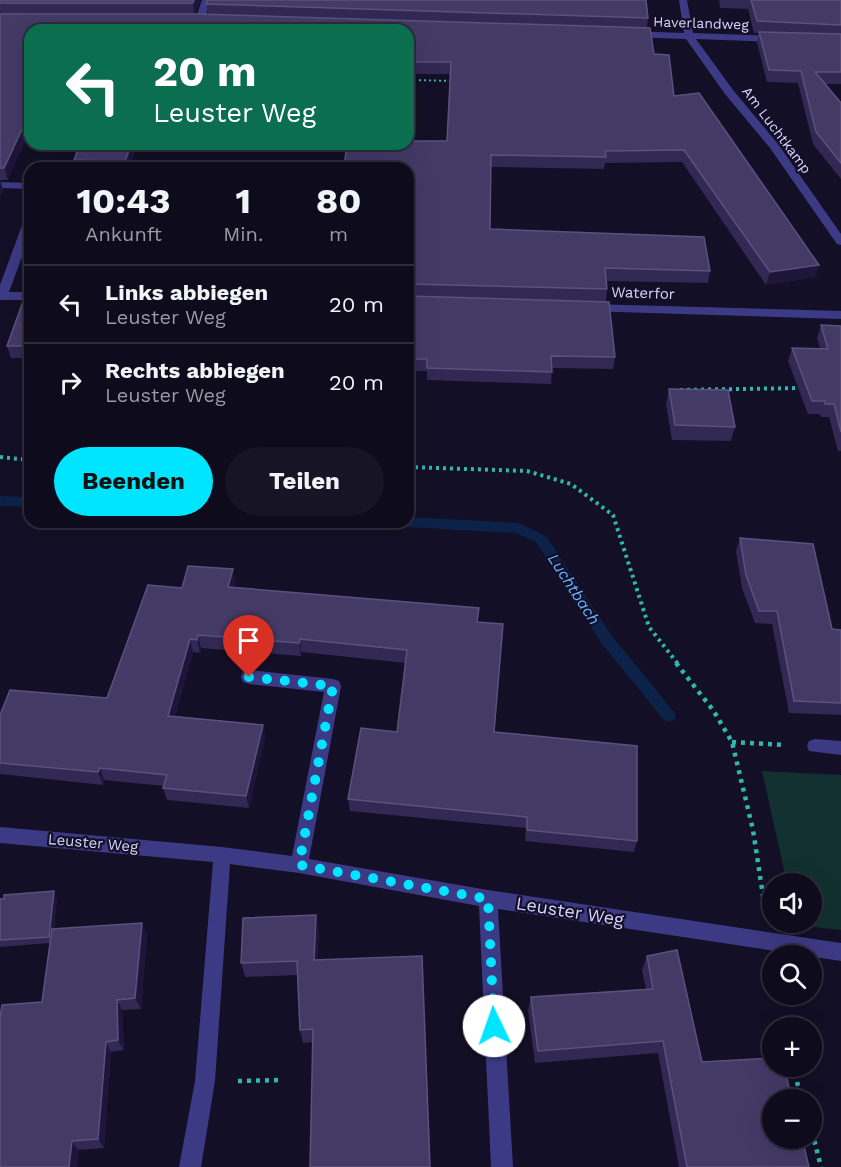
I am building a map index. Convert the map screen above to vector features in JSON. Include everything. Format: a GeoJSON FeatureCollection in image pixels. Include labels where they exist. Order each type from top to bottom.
{"type":"FeatureCollection","features":[{"type":"Feature","properties":{"kind":"street"},"geometry":{"type":"LineString","coordinates":[[200,20],[206,0]]}},
{"type":"Feature","properties":{"kind":"street"},"geometry":{"type":"LineString","coordinates":[[683,0],[689,36]]}},
{"type":"Feature","properties":{"kind":"street"},"geometry":{"type":"LineString","coordinates":[[188,20],[216,21]]}},
{"type":"Feature","properties":{"kind":"street","name":"Haverlandweg"},"geometry":{"type":"LineString","coordinates":[[621,34],[783,39]]}},
{"type":"Feature","properties":{"kind":"street","name":"Am Luchtkamp"},"geometry":{"type":"LineString","coordinates":[[689,36],[729,92],[774,146],[841,242]]}},
{"type":"Feature","properties":{"kind":"street"},"geometry":{"type":"LineString","coordinates":[[0,185],[24,186]]}},
{"type":"Feature","properties":{"kind":"street"},"geometry":{"type":"LineString","coordinates":[[24,236],[1,296],[24,296]]}},
{"type":"Feature","properties":{"kind":"street","name":"Waterfor"},"geometry":{"type":"LineString","coordinates":[[580,308],[841,315]]}},
{"type":"Feature","properties":{"kind":"street"},"geometry":{"type":"LineString","coordinates":[[249,677],[333,686],[299,865]]}},
{"type":"Feature","properties":{"kind":"street"},"geometry":{"type":"LineString","coordinates":[[815,746],[841,747]]}},
{"type":"Feature","properties":{"kind":"street","name":"Leuster Weg"},"geometry":{"type":"LineString","coordinates":[[0,835],[222,855],[299,865],[488,899],[841,952]]}},
{"type":"Feature","properties":{"kind":"street"},"geometry":{"type":"LineString","coordinates":[[190,1167],[205,1081],[222,855]]}},
{"type":"Feature","properties":{"kind":"street"},"geometry":{"type":"LineString","coordinates":[[488,899],[502,1167]]}},
{"type":"Feature","properties":{"kind":"path"},"geometry":{"type":"LineString","coordinates":[[414,80],[461,81]]}},
{"type":"Feature","properties":{"kind":"path"},"geometry":{"type":"LineString","coordinates":[[680,390],[806,387]]}},
{"type":"Feature","properties":{"kind":"path"},"geometry":{"type":"LineString","coordinates":[[0,457],[24,459]]}},
{"type":"Feature","properties":{"kind":"path"},"geometry":{"type":"LineString","coordinates":[[414,467],[527,471],[571,484],[613,515],[649,627],[713,710],[732,742],[753,831],[770,942]]}},
{"type":"Feature","properties":{"kind":"path"},"geometry":{"type":"LineString","coordinates":[[732,742],[815,746]]}},
{"type":"Feature","properties":{"kind":"path"},"geometry":{"type":"LineString","coordinates":[[205,1081],[282,1080]]}},
{"type":"Feature","properties":{"kind":"path"},"geometry":{"type":"LineString","coordinates":[[797,1082],[799,1089]]}},
{"type":"Feature","properties":{"kind":"path"},"geometry":{"type":"LineString","coordinates":[[816,1149],[821,1167]]}},
{"type":"Feature","properties":{"kind":"green space"},"geometry":{"type":"Polygon","coordinates":[[[762,771],[841,775],[841,930],[822,928],[822,873],[785,873],[762,771]]]}},
{"type":"Feature","properties":{"kind":"building"},"geometry":{"type":"Polygon","coordinates":[[[0,0],[194,0],[193,3],[0,3],[0,0]]]}},
{"type":"Feature","properties":{"kind":"building"},"geometry":{"type":"Polygon","coordinates":[[[208,0],[646,0],[648,18],[206,4],[208,0]]]}},
{"type":"Feature","properties":{"kind":"building"},"geometry":{"type":"Polygon","coordinates":[[[751,0],[841,0],[841,25],[757,21],[751,0]]]}},
{"type":"Feature","properties":{"kind":"building"},"geometry":{"type":"Polygon","coordinates":[[[0,14],[198,14],[650,28],[654,54],[669,55],[674,96],[699,93],[819,265],[770,272],[684,150],[605,151],[606,157],[491,155],[490,229],[704,237],[710,271],[605,268],[607,289],[414,284],[414,162],[345,162],[346,150],[414,150],[414,141],[447,141],[451,62],[414,62],[414,24],[24,24],[24,125],[4,168],[0,168],[0,14]]]}},
{"type":"Feature","properties":{"kind":"building"},"geometry":{"type":"Polygon","coordinates":[[[759,32],[841,34],[841,72],[815,72],[841,103],[841,163],[816,132],[801,71],[769,70],[759,32]]]}},
{"type":"Feature","properties":{"kind":"building"},"geometry":{"type":"Polygon","coordinates":[[[78,150],[129,150],[125,162],[74,160],[78,150]]]}},
{"type":"Feature","properties":{"kind":"building"},"geometry":{"type":"Polygon","coordinates":[[[414,296],[609,302],[615,357],[551,356],[552,372],[427,368],[427,359],[414,359],[414,296]]]}},
{"type":"Feature","properties":{"kind":"building"},"geometry":{"type":"Polygon","coordinates":[[[24,299],[24,346],[7,346],[24,299]]]}},
{"type":"Feature","properties":{"kind":"building"},"geometry":{"type":"Polygon","coordinates":[[[821,325],[841,326],[841,432],[834,404],[812,401],[792,348],[828,349],[821,325]]]}},
{"type":"Feature","properties":{"kind":"building"},"geometry":{"type":"Polygon","coordinates":[[[669,389],[728,390],[735,427],[675,425],[669,389]]]}},
{"type":"Feature","properties":{"kind":"building"},"geometry":{"type":"Polygon","coordinates":[[[740,538],[813,544],[832,629],[841,630],[841,703],[794,701],[777,611],[759,611],[746,575],[740,538]]]}},
{"type":"Feature","properties":{"kind":"building"},"geometry":{"type":"Polygon","coordinates":[[[188,566],[233,569],[228,587],[479,608],[477,622],[503,624],[494,732],[637,746],[637,841],[527,830],[527,817],[348,799],[361,728],[397,732],[407,650],[300,639],[299,643],[198,635],[197,640],[190,639],[168,716],[263,725],[246,796],[163,788],[167,775],[100,768],[98,772],[0,763],[0,715],[10,690],[107,698],[148,585],[182,588],[188,566]]]}},
{"type":"Feature","properties":{"kind":"building"},"geometry":{"type":"Polygon","coordinates":[[[54,891],[49,937],[0,940],[0,899],[4,899],[4,895],[54,891]]]}},
{"type":"Feature","properties":{"kind":"building"},"geometry":{"type":"Polygon","coordinates":[[[316,915],[314,960],[422,956],[430,1167],[310,1167],[313,1029],[300,1030],[297,961],[241,963],[243,918],[316,915]]]}},
{"type":"Feature","properties":{"kind":"building"},"geometry":{"type":"Polygon","coordinates":[[[142,923],[135,998],[117,1000],[118,1040],[106,1042],[98,1139],[72,1141],[69,1167],[0,1167],[0,1018],[2,1005],[42,1002],[52,929],[142,923]]]}},
{"type":"Feature","properties":{"kind":"building"},"geometry":{"type":"Polygon","coordinates":[[[677,950],[702,1062],[762,1059],[762,1077],[787,1077],[789,1089],[762,1089],[762,1149],[805,1149],[809,1167],[687,1167],[663,1041],[538,1051],[531,997],[653,989],[647,956],[677,950]]]}},
{"type":"Feature","properties":{"kind":"waterway","name":"Luchtbach"},"geometry":{"type":"LineString","coordinates":[[0,501],[24,502]]}},
{"type":"Feature","properties":{"kind":"waterway","name":"Luchtbach"},"geometry":{"type":"LineString","coordinates":[[414,522],[518,528],[541,539],[607,640],[669,716]]}},
{"type":"Feature","properties":{"kind":"route"},"geometry":{"type":"LineString","coordinates":[[249,677],[333,686],[299,865],[488,899],[494,1026]]}}]}
